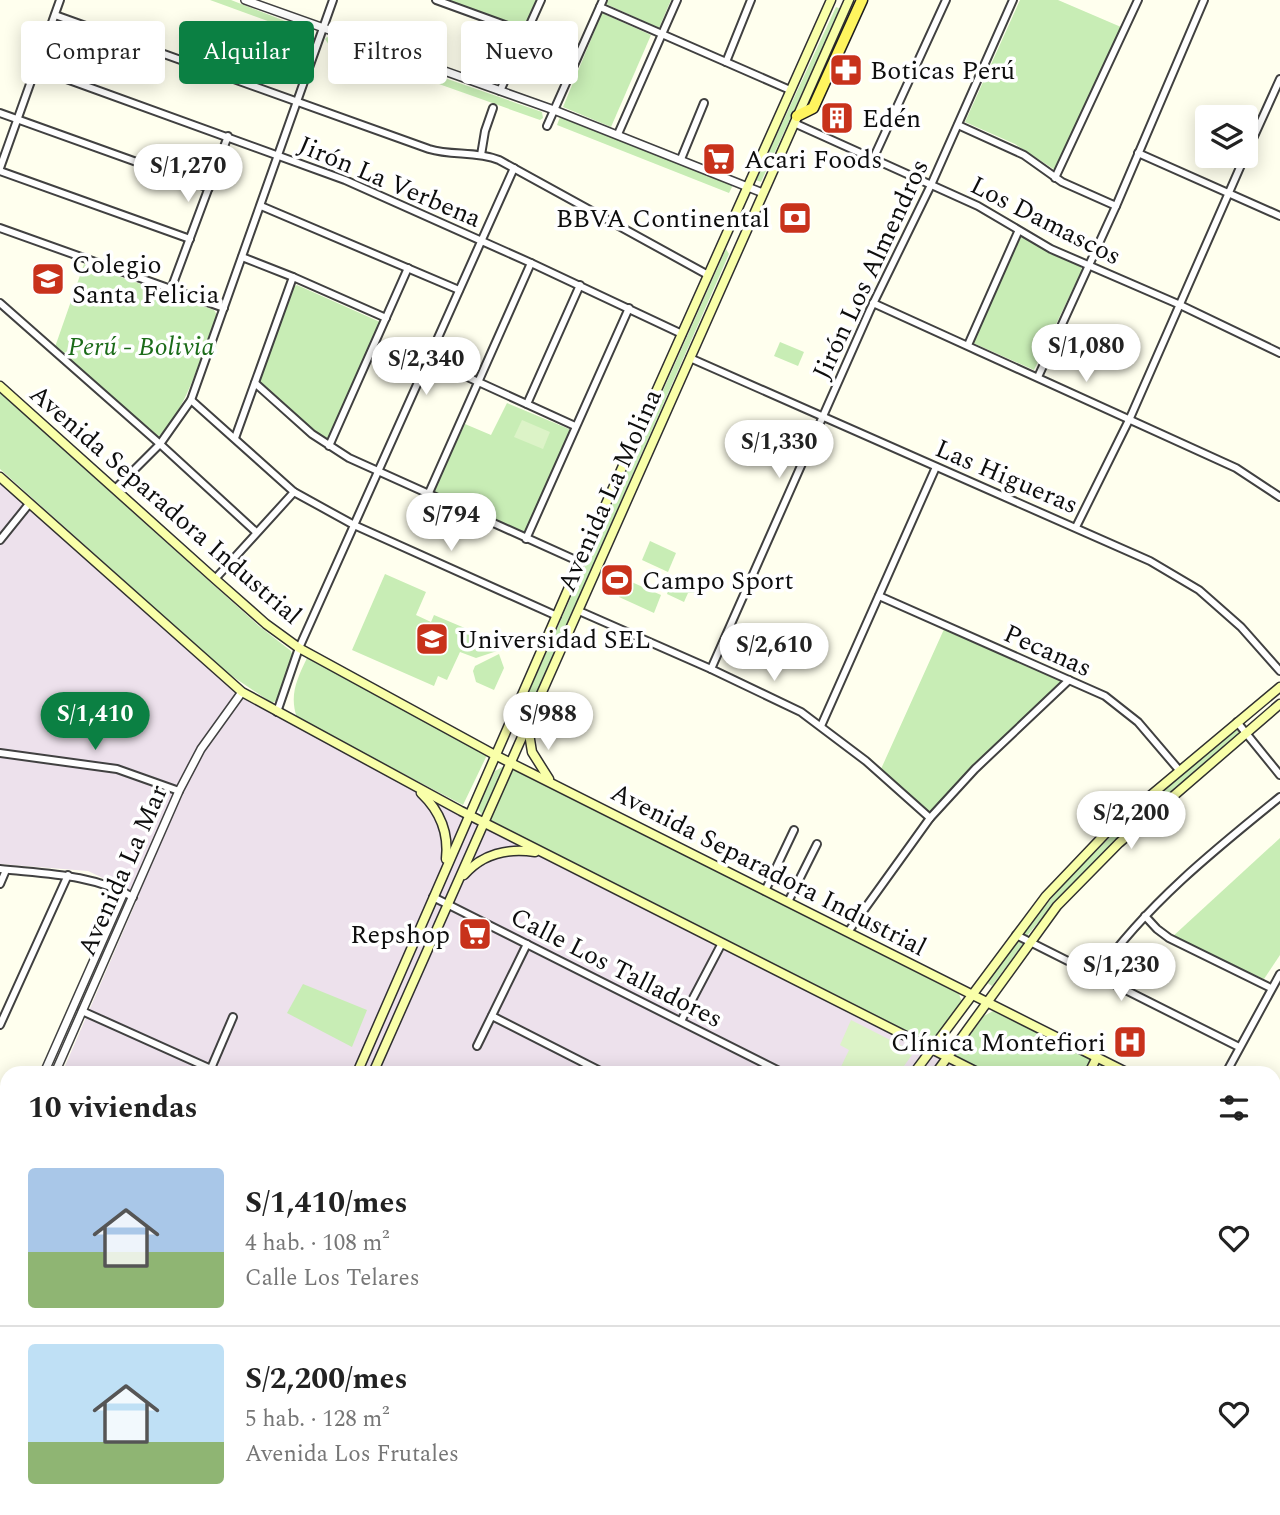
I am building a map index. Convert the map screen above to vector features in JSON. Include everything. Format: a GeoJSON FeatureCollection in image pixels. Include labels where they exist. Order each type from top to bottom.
{"type":"FeatureCollection","features":[{"type":"Feature","properties":{"kind":"main road","name":"Avenida La Molina"},"geometry":{"type":"LineString","coordinates":[[376,1066],[849,0]]}},
{"type":"Feature","properties":{"kind":"main road"},"geometry":{"type":"LineString","coordinates":[[796,120],[813,108],[862,0]]}},
{"type":"Feature","properties":{"kind":"main road","name":"Avenida La Molina"},"geometry":{"type":"LineString","coordinates":[[360,1066],[468,815],[830,3]]}},
{"type":"Feature","properties":{"kind":"main road"},"geometry":{"type":"LineString","coordinates":[[830,3],[828,10],[832,17],[843,13]]}},
{"type":"Feature","properties":{"kind":"main road"},"geometry":{"type":"LineString","coordinates":[[720,248],[732,245],[735,253]]}},
{"type":"Feature","properties":{"kind":"main road","name":"Avenida Separadora Industrial"},"geometry":{"type":"LineString","coordinates":[[0,386],[215,579],[299,648],[495,755],[1114,1066]]}},
{"type":"Feature","properties":{"kind":"main road"},"geometry":{"type":"LineString","coordinates":[[0,477],[242,692],[468,815],[965,1066]]}},
{"type":"Feature","properties":{"kind":"main road"},"geometry":{"type":"LineString","coordinates":[[919,1066],[1046,896],[1108,831],[1280,687]]}},
{"type":"Feature","properties":{"kind":"main road"},"geometry":{"type":"LineString","coordinates":[[524,690],[519,714],[525,717],[534,712]]}},
{"type":"Feature","properties":{"kind":"main road"},"geometry":{"type":"LineString","coordinates":[[941,1066],[1057,906],[1119,843],[1280,704]]}},
{"type":"Feature","properties":{"kind":"main road"},"geometry":{"type":"LineString","coordinates":[[528,726],[537,764],[553,783]]}},
{"type":"Feature","properties":{"kind":"main road"},"geometry":{"type":"LineString","coordinates":[[411,784],[432,804],[443,825],[447,848],[443,874]]}},
{"type":"Feature","properties":{"kind":"main road"},"geometry":{"type":"LineString","coordinates":[[458,883],[479,861],[496,853],[522,850],[553,857]]}},
{"type":"Feature","properties":{"kind":"main road"},"geometry":{"type":"LineString","coordinates":[[390,996],[404,1002]]}},
{"type":"Feature","properties":{"kind":"main road"},"geometry":{"type":"LineString","coordinates":[[1092,1066],[1097,1057]]}},
{"type":"Feature","properties":{"kind":"street"},"geometry":{"type":"LineString","coordinates":[[53,21],[60,0]]}},
{"type":"Feature","properties":{"kind":"street"},"geometry":{"type":"LineString","coordinates":[[245,0],[554,110],[763,193]]}},
{"type":"Feature","properties":{"kind":"street"},"geometry":{"type":"LineString","coordinates":[[115,489],[160,443],[191,400],[333,0]]}},
{"type":"Feature","properties":{"kind":"street"},"geometry":{"type":"LineString","coordinates":[[436,0],[494,21]]}},
{"type":"Feature","properties":{"kind":"street"},"geometry":{"type":"LineString","coordinates":[[532,21],[541,0]]}},
{"type":"Feature","properties":{"kind":"street"},"geometry":{"type":"LineString","coordinates":[[618,134],[677,0]]}},
{"type":"Feature","properties":{"kind":"street"},"geometry":{"type":"LineString","coordinates":[[726,62],[751,0]]}},
{"type":"Feature","properties":{"kind":"street"},"geometry":{"type":"LineString","coordinates":[[874,158],[946,0]]}},
{"type":"Feature","properties":{"kind":"street","name":"Jirón Los Almendros"},"geometry":{"type":"LineString","coordinates":[[711,669],[873,303],[931,185],[1013,0]]}},
{"type":"Feature","properties":{"kind":"street"},"geometry":{"type":"LineString","coordinates":[[1055,178],[1138,0]]}},
{"type":"Feature","properties":{"kind":"street"},"geometry":{"type":"LineString","coordinates":[[1038,377],[1205,0]]}},
{"type":"Feature","properties":{"kind":"street"},"geometry":{"type":"LineString","coordinates":[[547,126],[602,3],[662,34],[790,90]]}},
{"type":"Feature","properties":{"kind":"street"},"geometry":{"type":"LineString","coordinates":[[55,15],[438,152],[481,155],[499,160],[708,275]]}},
{"type":"Feature","properties":{"kind":"street"},"geometry":{"type":"LineString","coordinates":[[1258,128],[1280,79]]}},
{"type":"Feature","properties":{"kind":"street"},"geometry":{"type":"LineString","coordinates":[[30,84],[0,169],[190,239]]}},
{"type":"Feature","properties":{"kind":"street","name":"Jirón La Verbena"},"geometry":{"type":"LineString","coordinates":[[81,84],[345,180],[580,285],[682,334]]}},
{"type":"Feature","properties":{"kind":"street"},"geometry":{"type":"LineString","coordinates":[[500,91],[503,84]]}},
{"type":"Feature","properties":{"kind":"street"},"geometry":{"type":"LineString","coordinates":[[681,159],[704,103]]}},
{"type":"Feature","properties":{"kind":"street"},"geometry":{"type":"LineString","coordinates":[[481,155],[493,108]]}},
{"type":"Feature","properties":{"kind":"street"},"geometry":{"type":"LineString","coordinates":[[0,113],[209,188]]}},
{"type":"Feature","properties":{"kind":"street","name":"Los Damascos"},"geometry":{"type":"LineString","coordinates":[[796,120],[978,205],[1018,232],[1280,353]]}},
{"type":"Feature","properties":{"kind":"street"},"geometry":{"type":"LineString","coordinates":[[958,125],[1024,155],[1055,178],[1116,206]]}},
{"type":"Feature","properties":{"kind":"street"},"geometry":{"type":"LineString","coordinates":[[172,289],[228,136]]}},
{"type":"Feature","properties":{"kind":"street"},"geometry":{"type":"LineString","coordinates":[[1138,153],[1280,216]]}},
{"type":"Feature","properties":{"kind":"street"},"geometry":{"type":"LineString","coordinates":[[277,712],[299,648],[514,168]]}},
{"type":"Feature","properties":{"kind":"street"},"geometry":{"type":"LineString","coordinates":[[1076,527],[1130,418],[1240,168]]}},
{"type":"Feature","properties":{"kind":"street"},"geometry":{"type":"LineString","coordinates":[[740,202],[755,209]]}},
{"type":"Feature","properties":{"kind":"street"},"geometry":{"type":"LineString","coordinates":[[261,206],[459,290]]}},
{"type":"Feature","properties":{"kind":"street"},"geometry":{"type":"LineString","coordinates":[[0,228],[224,308]]}},
{"type":"Feature","properties":{"kind":"street"},"geometry":{"type":"LineString","coordinates":[[968,345],[1018,232]]}},
{"type":"Feature","properties":{"kind":"street"},"geometry":{"type":"LineString","coordinates":[[242,257],[386,318]]}},
{"type":"Feature","properties":{"kind":"street"},"geometry":{"type":"LineString","coordinates":[[428,495],[531,263]]}},
{"type":"Feature","properties":{"kind":"street"},"geometry":{"type":"LineString","coordinates":[[329,446],[408,268]]}},
{"type":"Feature","properties":{"kind":"street"},"geometry":{"type":"LineString","coordinates":[[235,438],[293,277]]}},
{"type":"Feature","properties":{"kind":"street"},"geometry":{"type":"LineString","coordinates":[[527,404],[580,285]]}},
{"type":"Feature","properties":{"kind":"street"},"geometry":{"type":"LineString","coordinates":[[0,303],[160,443],[256,532]]}},
{"type":"Feature","properties":{"kind":"street"},"geometry":{"type":"LineString","coordinates":[[873,303],[1236,468],[1280,497]]}},
{"type":"Feature","properties":{"kind":"street"},"geometry":{"type":"LineString","coordinates":[[526,538],[629,308]]}},
{"type":"Feature","properties":{"kind":"street","name":"Las Higueras"},"geometry":{"type":"LineString","coordinates":[[690,358],[1150,561],[1199,590],[1241,627],[1280,671]]}},
{"type":"Feature","properties":{"kind":"street"},"geometry":{"type":"LineString","coordinates":[[428,359],[575,426]]}},
{"type":"Feature","properties":{"kind":"street"},"geometry":{"type":"LineString","coordinates":[[255,383],[329,446],[378,472],[580,562]]}},
{"type":"Feature","properties":{"kind":"street"},"geometry":{"type":"LineString","coordinates":[[191,400],[294,492],[354,525],[557,616]]}},
{"type":"Feature","properties":{"kind":"street"},"geometry":{"type":"LineString","coordinates":[[760,428],[807,450]]}},
{"type":"Feature","properties":{"kind":"street"},"geometry":{"type":"LineString","coordinates":[[821,726],[936,467]]}},
{"type":"Feature","properties":{"kind":"street"},"geometry":{"type":"LineString","coordinates":[[215,579],[294,492]]}},
{"type":"Feature","properties":{"kind":"street"},"geometry":{"type":"LineString","coordinates":[[0,540],[29,504]]}},
{"type":"Feature","properties":{"kind":"street","name":"Pecanas"},"geometry":{"type":"LineString","coordinates":[[879,596],[1105,696],[1138,722],[1179,770]]}},
{"type":"Feature","properties":{"kind":"street"},"geometry":{"type":"LineString","coordinates":[[579,611],[779,701],[821,726],[930,818]]}},
{"type":"Feature","properties":{"kind":"street"},"geometry":{"type":"LineString","coordinates":[[848,932],[930,818],[975,769],[1069,680]]}},
{"type":"Feature","properties":{"kind":"street","name":"Avenida La Mar"},"geometry":{"type":"LineString","coordinates":[[58,1066],[179,791],[201,749],[242,692]]}},
{"type":"Feature","properties":{"kind":"street"},"geometry":{"type":"LineString","coordinates":[[1237,722],[1280,775]]}},
{"type":"Feature","properties":{"kind":"street"},"geometry":{"type":"LineString","coordinates":[[0,753],[117,769],[179,791]]}},
{"type":"Feature","properties":{"kind":"street"},"geometry":{"type":"LineString","coordinates":[[1096,976],[1118,945],[1198,863],[1280,797]]}},
{"type":"Feature","properties":{"kind":"street"},"geometry":{"type":"LineString","coordinates":[[765,891],[794,830]]}},
{"type":"Feature","properties":{"kind":"street"},"geometry":{"type":"LineString","coordinates":[[788,902],[817,844]]}},
{"type":"Feature","properties":{"kind":"street"},"geometry":{"type":"LineString","coordinates":[[0,884],[3,869],[68,875],[92,879],[133,897]]}},
{"type":"Feature","properties":{"kind":"street"},"geometry":{"type":"LineString","coordinates":[[0,1025],[68,875]]}},
{"type":"Feature","properties":{"kind":"street","name":"Avenida La Mar"},"geometry":{"type":"LineString","coordinates":[[47,1066],[124,892]]}},
{"type":"Feature","properties":{"kind":"street","name":"Calle Los Talladores"},"geometry":{"type":"LineString","coordinates":[[433,897],[769,1066]]}},
{"type":"Feature","properties":{"kind":"street"},"geometry":{"type":"LineString","coordinates":[[1145,916],[1169,938],[1271,988]]}},
{"type":"Feature","properties":{"kind":"street"},"geometry":{"type":"LineString","coordinates":[[1016,935],[1239,1047]]}},
{"type":"Feature","properties":{"kind":"street"},"geometry":{"type":"LineString","coordinates":[[681,1021],[722,943]]}},
{"type":"Feature","properties":{"kind":"street"},"geometry":{"type":"LineString","coordinates":[[477,1046],[527,944]]}},
{"type":"Feature","properties":{"kind":"street"},"geometry":{"type":"LineString","coordinates":[[1230,1066],[1280,974]]}},
{"type":"Feature","properties":{"kind":"street"},"geometry":{"type":"LineString","coordinates":[[82,1011],[199,1066]]}},
{"type":"Feature","properties":{"kind":"street"},"geometry":{"type":"LineString","coordinates":[[492,1016],[590,1066]]}},
{"type":"Feature","properties":{"kind":"street"},"geometry":{"type":"LineString","coordinates":[[212,1066],[233,1017]]}},
{"type":"Feature","properties":{"kind":"shaded area"},"geometry":{"type":"Polygon","coordinates":[[[0,483],[244,697],[558,866],[956,1066],[65,1066],[139,895],[88,871],[0,864],[0,483]]]}},
{"type":"Feature","properties":{"kind":"green space"},"geometry":{"type":"Polygon","coordinates":[[[210,0],[231,0],[285,21],[268,21],[210,0]]]}},
{"type":"Feature","properties":{"kind":"green space"},"geometry":{"type":"Polygon","coordinates":[[[445,0],[536,0],[528,21],[503,21],[445,0]]]}},
{"type":"Feature","properties":{"kind":"green space"},"geometry":{"type":"Polygon","coordinates":[[[608,0],[671,0],[659,28],[606,4],[608,0]]]}},
{"type":"Feature","properties":{"kind":"green space"},"geometry":{"type":"Polygon","coordinates":[[[1020,0],[1058,0],[1121,27],[1055,170],[1015,144],[965,122],[1020,0]]]}},
{"type":"Feature","properties":{"kind":"green space"},"geometry":{"type":"Polygon","coordinates":[[[836,7],[841,9],[761,182],[756,180],[836,7]]]}},
{"type":"Feature","properties":{"kind":"green space"},"geometry":{"type":"Polygon","coordinates":[[[602,13],[651,35],[611,127],[563,107],[573,84],[578,84],[578,71],[602,13]]]}},
{"type":"Feature","properties":{"kind":"green space"},"geometry":{"type":"Polygon","coordinates":[[[447,79],[542,112],[543,118],[540,120],[439,84],[447,84],[447,79]]]}},
{"type":"Feature","properties":{"kind":"green space"},"geometry":{"type":"Polygon","coordinates":[[[560,117],[733,185],[729,193],[557,125],[560,117]]]}},
{"type":"Feature","properties":{"kind":"green space"},"geometry":{"type":"Polygon","coordinates":[[[1022,237],[1080,265],[1082,270],[1034,370],[973,343],[1018,239],[1022,237]]]}},
{"type":"Feature","properties":{"kind":"green space"},"geometry":{"type":"Polygon","coordinates":[[[726,249],[729,254],[530,709],[523,713],[527,696],[726,249]]]}},
{"type":"Feature","properties":{"kind":"green space","name":"Perú - Bolivia"},"geometry":{"type":"Polygon","coordinates":[[[84,264],[214,310],[217,315],[185,398],[156,439],[55,347],[84,264]]]}},
{"type":"Feature","properties":{"kind":"green space"},"geometry":{"type":"Polygon","coordinates":[[[297,285],[380,322],[327,441],[258,385],[297,285]]]}},
{"type":"Feature","properties":{"kind":"green space"},"geometry":{"type":"Polygon","coordinates":[[[780,342],[804,352],[798,366],[774,356],[780,342]]]}},
{"type":"Feature","properties":{"kind":"green space"},"geometry":{"type":"Polygon","coordinates":[[[0,393],[259,626],[291,651],[294,660],[280,699],[272,703],[226,672],[0,469],[0,393]]]}},
{"type":"Feature","properties":{"kind":"green space"},"geometry":{"type":"Polygon","coordinates":[[[507,403],[569,429],[570,433],[525,532],[522,533],[434,493],[433,490],[465,424],[491,435],[507,403]]]}},
{"type":"Feature","properties":{"kind":"green space"},"geometry":{"type":"Polygon","coordinates":[[[522,420],[550,432],[543,449],[514,437],[522,420]]]}},
{"type":"Feature","properties":{"kind":"green space"},"geometry":{"type":"Polygon","coordinates":[[[650,541],[676,553],[668,572],[642,560],[650,541]]]}},
{"type":"Feature","properties":{"kind":"green space"},"geometry":{"type":"Polygon","coordinates":[[[385,574],[426,592],[416,615],[431,622],[434,615],[493,640],[497,651],[476,658],[460,652],[447,680],[438,676],[434,686],[352,650],[385,574]]]}},
{"type":"Feature","properties":{"kind":"green space"},"geometry":{"type":"Polygon","coordinates":[[[627,580],[661,595],[654,613],[619,597],[627,580]]]}},
{"type":"Feature","properties":{"kind":"green space"},"geometry":{"type":"Polygon","coordinates":[[[672,580],[682,585],[684,581],[705,590],[688,593],[684,602],[667,594],[672,580]]]}},
{"type":"Feature","properties":{"kind":"green space"},"geometry":{"type":"Polygon","coordinates":[[[945,627],[1065,680],[971,769],[932,814],[881,769],[945,627]]]}},
{"type":"Feature","properties":{"kind":"green space"},"geometry":{"type":"Polygon","coordinates":[[[499,654],[504,668],[494,690],[476,682],[473,671],[475,666],[499,654]]]}},
{"type":"Feature","properties":{"kind":"green space"},"geometry":{"type":"Polygon","coordinates":[[[307,658],[487,755],[463,805],[297,718],[294,694],[307,658]]]}},
{"type":"Feature","properties":{"kind":"green space"},"geometry":{"type":"Polygon","coordinates":[[[1234,730],[1239,734],[1128,830],[1076,881],[1027,936],[1023,935],[1046,904],[1096,851],[1234,730]]]}},
{"type":"Feature","properties":{"kind":"green space"},"geometry":{"type":"Polygon","coordinates":[[[504,766],[482,815],[478,809],[479,805],[495,771],[504,766]]]}},
{"type":"Feature","properties":{"kind":"green space"},"geometry":{"type":"Polygon","coordinates":[[[513,767],[959,994],[962,1002],[934,1040],[927,1041],[490,821],[513,767]]]}},
{"type":"Feature","properties":{"kind":"green space"},"geometry":{"type":"Polygon","coordinates":[[[1280,838],[1280,955],[1264,979],[1171,938],[1280,838]]]}},
{"type":"Feature","properties":{"kind":"green space"},"geometry":{"type":"Polygon","coordinates":[[[1017,941],[1023,944],[992,986],[986,982],[1017,941]]]}},
{"type":"Feature","properties":{"kind":"green space"},"geometry":{"type":"Polygon","coordinates":[[[303,984],[367,1010],[352,1047],[287,1013],[303,984]]]}},
{"type":"Feature","properties":{"kind":"green space"},"geometry":{"type":"Polygon","coordinates":[[[993,1011],[1106,1066],[976,1066],[955,1056],[984,1016],[993,1011]]]}},
{"type":"Feature","properties":{"kind":"green space"},"geometry":{"type":"Polygon","coordinates":[[[851,1020],[914,1052],[904,1066],[841,1066],[849,1050],[840,1045],[851,1020]]]}},
{"type":"Feature","properties":{"kind":"place","name":"Boticas Perú"},"geometry":{"type":"Point","coordinates":[846,70]}},
{"type":"Feature","properties":{"kind":"place","name":"Edén"},"geometry":{"type":"Point","coordinates":[837,118]}},
{"type":"Feature","properties":{"kind":"place","name":"Acari Foods"},"geometry":{"type":"Point","coordinates":[719,159]}},
{"type":"Feature","properties":{"kind":"place","name":"BBVA Continental"},"geometry":{"type":"Point","coordinates":[795,218]}},
{"type":"Feature","properties":{"kind":"place","name":"Colegio Santa Felicia"},"geometry":{"type":"Point","coordinates":[48,279]}},
{"type":"Feature","properties":{"kind":"place","name":"Campo Sport"},"geometry":{"type":"Point","coordinates":[617,580]}},
{"type":"Feature","properties":{"kind":"place","name":"Universidad SEL"},"geometry":{"type":"Point","coordinates":[432,639]}},
{"type":"Feature","properties":{"kind":"place","name":"Repshop"},"geometry":{"type":"Point","coordinates":[475,934]}},
{"type":"Feature","properties":{"kind":"place","name":"Clínica Montefiori"},"geometry":{"type":"Point","coordinates":[1130,1042]}}]}
